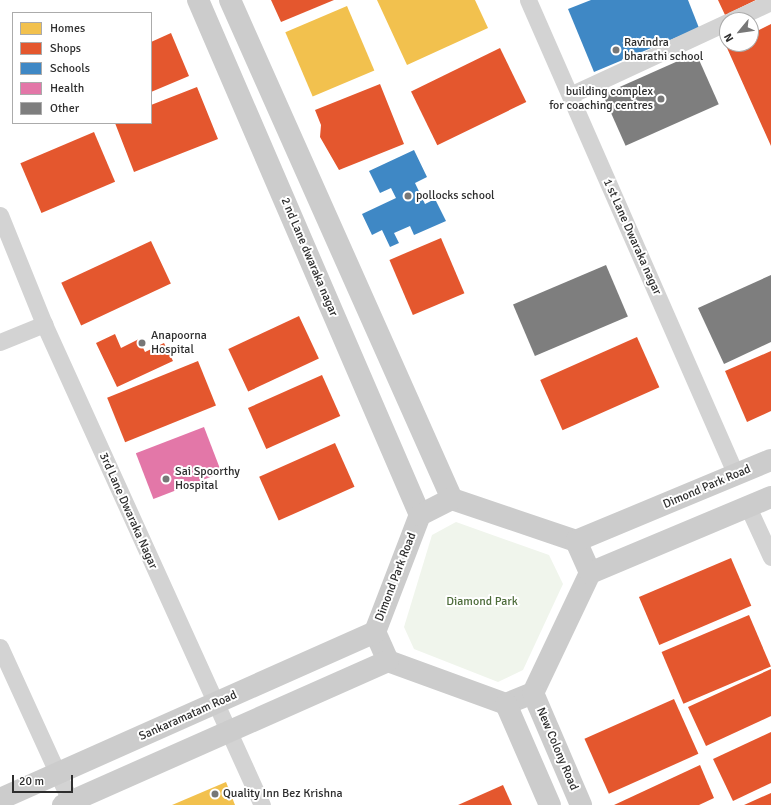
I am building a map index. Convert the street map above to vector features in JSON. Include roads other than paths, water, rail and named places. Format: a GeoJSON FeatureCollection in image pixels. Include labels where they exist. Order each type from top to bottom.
{"type":"FeatureCollection","features":[{"type":"Feature","properties":{"kind":"main road","name":"2 nd Lane dwaraka nagar"},"geometry":{"type":"LineString","coordinates":[[198,0],[420,515]]}},
{"type":"Feature","properties":{"kind":"main road"},"geometry":{"type":"LineString","coordinates":[[230,0],[452,499]]}},
{"type":"Feature","properties":{"kind":"main road","name":"Dimond Park Road"},"geometry":{"type":"LineString","coordinates":[[576,541],[771,460]]}},
{"type":"Feature","properties":{"kind":"main road"},"geometry":{"type":"LineString","coordinates":[[69,804],[388,661],[506,704],[533,692],[590,573],[771,497]]}},
{"type":"Feature","properties":{"kind":"main road"},"geometry":{"type":"LineString","coordinates":[[420,515],[452,499],[576,541],[590,573]]}},
{"type":"Feature","properties":{"kind":"main road","name":"Dimond Park Road"},"geometry":{"type":"LineString","coordinates":[[388,661],[375,632],[420,515]]}},
{"type":"Feature","properties":{"kind":"main road","name":"Sankaramatam Road"},"geometry":{"type":"LineString","coordinates":[[0,799],[375,632]]}},
{"type":"Feature","properties":{"kind":"main road","name":"New Colony Road"},"geometry":{"type":"LineString","coordinates":[[533,692],[581,805]]}},
{"type":"Feature","properties":{"kind":"main road"},"geometry":{"type":"LineString","coordinates":[[506,704],[550,805]]}},
{"type":"Feature","properties":{"kind":"street","name":"1 st Lane Dwaraka nagar"},"geometry":{"type":"LineString","coordinates":[[528,0],[736,475]]}},
{"type":"Feature","properties":{"kind":"street"},"geometry":{"type":"LineString","coordinates":[[749,12],[771,2]]}},
{"type":"Feature","properties":{"kind":"street"},"geometry":{"type":"LineString","coordinates":[[570,95],[719,26]]}},
{"type":"Feature","properties":{"kind":"street","name":"3rd Lane Dwaraka Nagar"},"geometry":{"type":"LineString","coordinates":[[0,215],[44,324],[262,805]]}},
{"type":"Feature","properties":{"kind":"street"},"geometry":{"type":"LineString","coordinates":[[0,342],[44,324]]}},
{"type":"Feature","properties":{"kind":"street"},"geometry":{"type":"LineString","coordinates":[[748,507],[771,557]]}},
{"type":"Feature","properties":{"kind":"street"},"geometry":{"type":"LineString","coordinates":[[0,647],[58,774],[69,804]]}},
{"type":"Feature","properties":{"kind":"place","name":"Ravindra bharathi school"},"geometry":{"type":"Point","coordinates":[616,50]}},
{"type":"Feature","properties":{"kind":"place","name":"building complex for coaching centres"},"geometry":{"type":"Point","coordinates":[661,99]}},
{"type":"Feature","properties":{"kind":"place","name":"pollocks school"},"geometry":{"type":"Point","coordinates":[408,196]}},
{"type":"Feature","properties":{"kind":"place","name":"Anapoorna Hospital"},"geometry":{"type":"Point","coordinates":[142,343]}},
{"type":"Feature","properties":{"kind":"place","name":"Sai Spoorthy Hospital"},"geometry":{"type":"Point","coordinates":[166,479]}},
{"type":"Feature","properties":{"kind":"place","name":"Quality Inn Bez Krishna"},"geometry":{"type":"Point","coordinates":[215,794]}},
{"type":"Feature","properties":{"kind":"park label","name":"Diamond Park"},"geometry":{"type":"Point","coordinates":[482,602]}}]}
